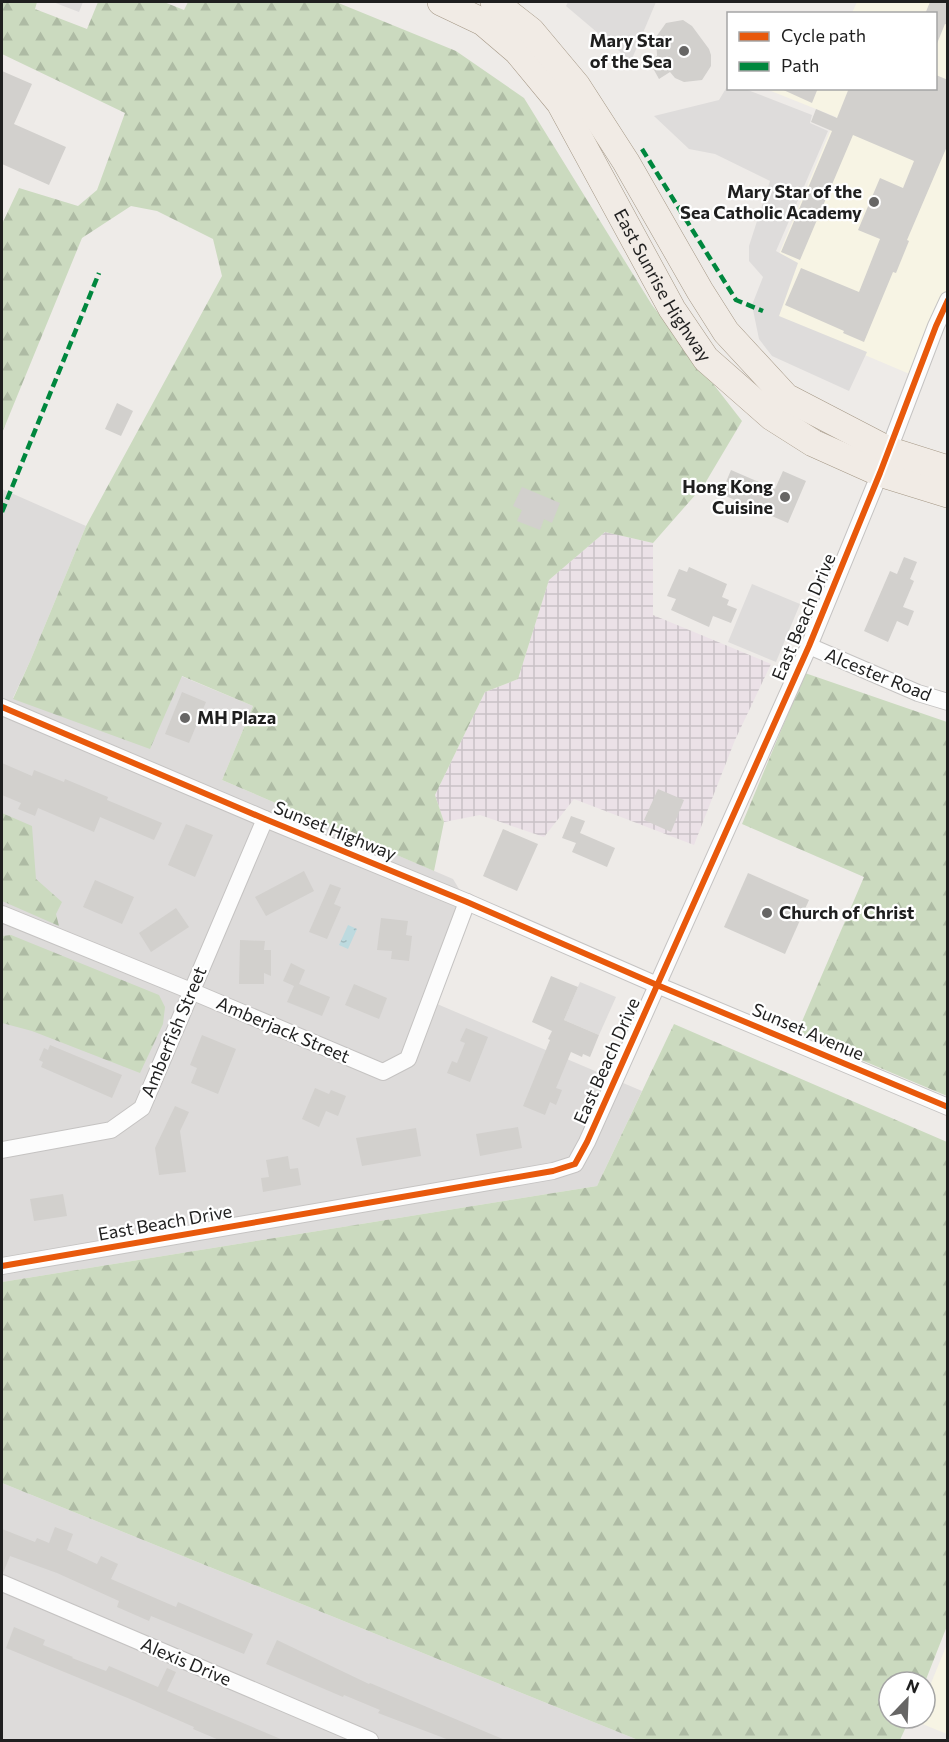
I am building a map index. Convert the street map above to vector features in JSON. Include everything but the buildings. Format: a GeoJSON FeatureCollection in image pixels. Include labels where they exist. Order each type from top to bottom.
{"type":"FeatureCollection","features":[{"type":"Feature","properties":{"kind":"main road","name":"East Sunrise Highway"},"geometry":{"type":"LineString","coordinates":[[441,2],[483,22],[517,51],[560,103],[672,309],[706,360],[772,417],[813,443],[884,461],[948,469]]}},
{"type":"Feature","properties":{"kind":"main road","name":"East Sunrise Highway"},"geometry":{"type":"LineString","coordinates":[[494,2],[531,31],[577,86],[626,162],[726,332],[786,397],[884,461],[948,494]]}},
{"type":"Feature","properties":{"kind":"street","name":"East Beach Drive"},"geometry":{"type":"LineString","coordinates":[[2,1266],[553,1171],[575,1164],[587,1142],[809,646],[948,300]]}},
{"type":"Feature","properties":{"kind":"street","name":"Alcester Road"},"geometry":{"type":"LineString","coordinates":[[809,646],[918,693],[948,702]]}},
{"type":"Feature","properties":{"kind":"street","name":"Sunset Highway"},"geometry":{"type":"LineString","coordinates":[[2,706],[265,819],[467,902],[657,985]]}},
{"type":"Feature","properties":{"kind":"street","name":"Amberfish Street"},"geometry":{"type":"LineString","coordinates":[[2,1150],[111,1130],[142,1108],[265,819]]}},
{"type":"Feature","properties":{"kind":"street","name":"Amberjack Street"},"geometry":{"type":"LineString","coordinates":[[2,914],[383,1072],[408,1059],[467,902]]}},
{"type":"Feature","properties":{"kind":"street","name":"Sunset Avenue"},"geometry":{"type":"LineString","coordinates":[[657,985],[948,1107]]}},
{"type":"Feature","properties":{"kind":"street","name":"Alexis Drive"},"geometry":{"type":"LineString","coordinates":[[2,1583],[370,1740]]}},
{"type":"Feature","properties":{"kind":"shaded area"},"geometry":{"type":"Polygon","coordinates":[[[53,2],[83,2],[79,12],[53,2]]]}},
{"type":"Feature","properties":{"kind":"shaded area"},"geometry":{"type":"Polygon","coordinates":[[[568,2],[656,2],[631,61],[566,6],[568,2]]]}},
{"type":"Feature","properties":{"kind":"shaded area","name":"Mary Star of the Sea Catholic Academy"},"geometry":{"type":"Polygon","coordinates":[[[857,2],[947,2],[947,288],[912,375],[756,309],[836,117],[768,90],[937,90],[937,12],[852,12],[857,2]]]}},
{"type":"Feature","properties":{"kind":"shaded area"},"geometry":{"type":"Polygon","coordinates":[[[727,87],[727,90],[748,90],[812,115],[810,123],[828,131],[776,251],[798,263],[779,316],[867,352],[849,391],[772,356],[759,339],[752,305],[763,277],[749,261],[749,246],[770,181],[715,154],[689,149],[654,116],[719,100],[727,87]]]}},
{"type":"Feature","properties":{"kind":"shaded area"},"geometry":{"type":"Polygon","coordinates":[[[2,489],[86,526],[13,698],[181,676],[253,706],[222,780],[453,879],[467,902],[430,1001],[642,1091],[597,1186],[2,1282],[2,489]]]}},
{"type":"Feature","properties":{"kind":"shaded area"},"geometry":{"type":"Polygon","coordinates":[[[605,532],[653,543],[653,615],[771,664],[735,740],[694,845],[574,799],[544,837],[480,815],[444,822],[435,795],[485,692],[518,679],[549,580],[605,532]]]}},
{"type":"Feature","properties":{"kind":"shaded area"},"geometry":{"type":"Polygon","coordinates":[[[752,584],[800,604],[776,662],[728,642],[752,584]]]}},
{"type":"Feature","properties":{"kind":"shaded area"},"geometry":{"type":"Polygon","coordinates":[[[580,982],[616,997],[599,1035],[564,1020],[580,982]]]}},
{"type":"Feature","properties":{"kind":"shaded area"},"geometry":{"type":"Polygon","coordinates":[[[2,1483],[638,1740],[2,1740],[2,1483]]]}},
{"type":"Feature","properties":{"kind":"shaded area"},"geometry":{"type":"Polygon","coordinates":[[[947,1644],[947,1734],[937,1730],[936,1670],[947,1644]]]}},
{"type":"Feature","properties":{"kind":"green space"},"geometry":{"type":"Polygon","coordinates":[[[2,2],[37,2],[35,9],[87,29],[98,2],[164,2],[184,10],[188,2],[336,2],[456,51],[524,98],[652,305],[742,421],[704,485],[653,543],[605,532],[549,580],[518,679],[485,692],[435,795],[444,822],[434,871],[222,780],[253,706],[182,676],[150,749],[13,699],[86,526],[222,276],[213,239],[157,211],[131,206],[82,238],[2,433],[2,224],[19,188],[78,206],[97,190],[125,113],[2,54],[2,2]]]}},
{"type":"Feature","properties":{"kind":"green space"},"geometry":{"type":"Polygon","coordinates":[[[805,673],[947,722],[947,1096],[797,1033],[864,877],[742,824],[805,673]]]}},
{"type":"Feature","properties":{"kind":"green space"},"geometry":{"type":"Polygon","coordinates":[[[2,813],[32,826],[36,879],[62,902],[56,914],[59,926],[2,901],[2,813]]]}},
{"type":"Feature","properties":{"kind":"green space"},"geometry":{"type":"Polygon","coordinates":[[[11,935],[159,995],[165,1007],[163,1024],[140,1073],[32,1031],[2,1023],[2,936],[11,935]]]}},
{"type":"Feature","properties":{"kind":"green space"},"geometry":{"type":"Polygon","coordinates":[[[674,1024],[947,1142],[947,1626],[930,1670],[877,1670],[877,1730],[905,1730],[900,1740],[638,1740],[2,1483],[2,1282],[597,1186],[674,1024]]]}},
{"type":"Feature","properties":{"kind":"water"},"geometry":{"type":"Polygon","coordinates":[[[348,925],[357,929],[348,949],[339,945],[348,925]]]}},
{"type":"Feature","properties":{"kind":"marked path"},"geometry":{"type":"LineString","coordinates":[[642,149],[736,300],[763,311]]}},
{"type":"Feature","properties":{"kind":"marked path"},"geometry":{"type":"LineString","coordinates":[[2,512],[99,273]]}},
{"type":"Feature","properties":{"kind":"cycle path"},"geometry":{"type":"LineString","coordinates":[[2,1266],[553,1171],[575,1164],[587,1142],[809,646],[948,300]]}},
{"type":"Feature","properties":{"kind":"cycle path"},"geometry":{"type":"LineString","coordinates":[[2,707],[948,1107]]}},
{"type":"Feature","properties":{"kind":"place","name":"Mary Star of the Sea"},"geometry":{"type":"Point","coordinates":[684,51]}},
{"type":"Feature","properties":{"kind":"place","name":"Mary Star of the Sea Catholic Academy"},"geometry":{"type":"Point","coordinates":[874,202]}},
{"type":"Feature","properties":{"kind":"place","name":"Hong Kong Cuisine"},"geometry":{"type":"Point","coordinates":[785,497]}},
{"type":"Feature","properties":{"kind":"place","name":"MH Plaza"},"geometry":{"type":"Point","coordinates":[185,718]}},
{"type":"Feature","properties":{"kind":"place","name":"Church of Christ"},"geometry":{"type":"Point","coordinates":[767,913]}}]}
